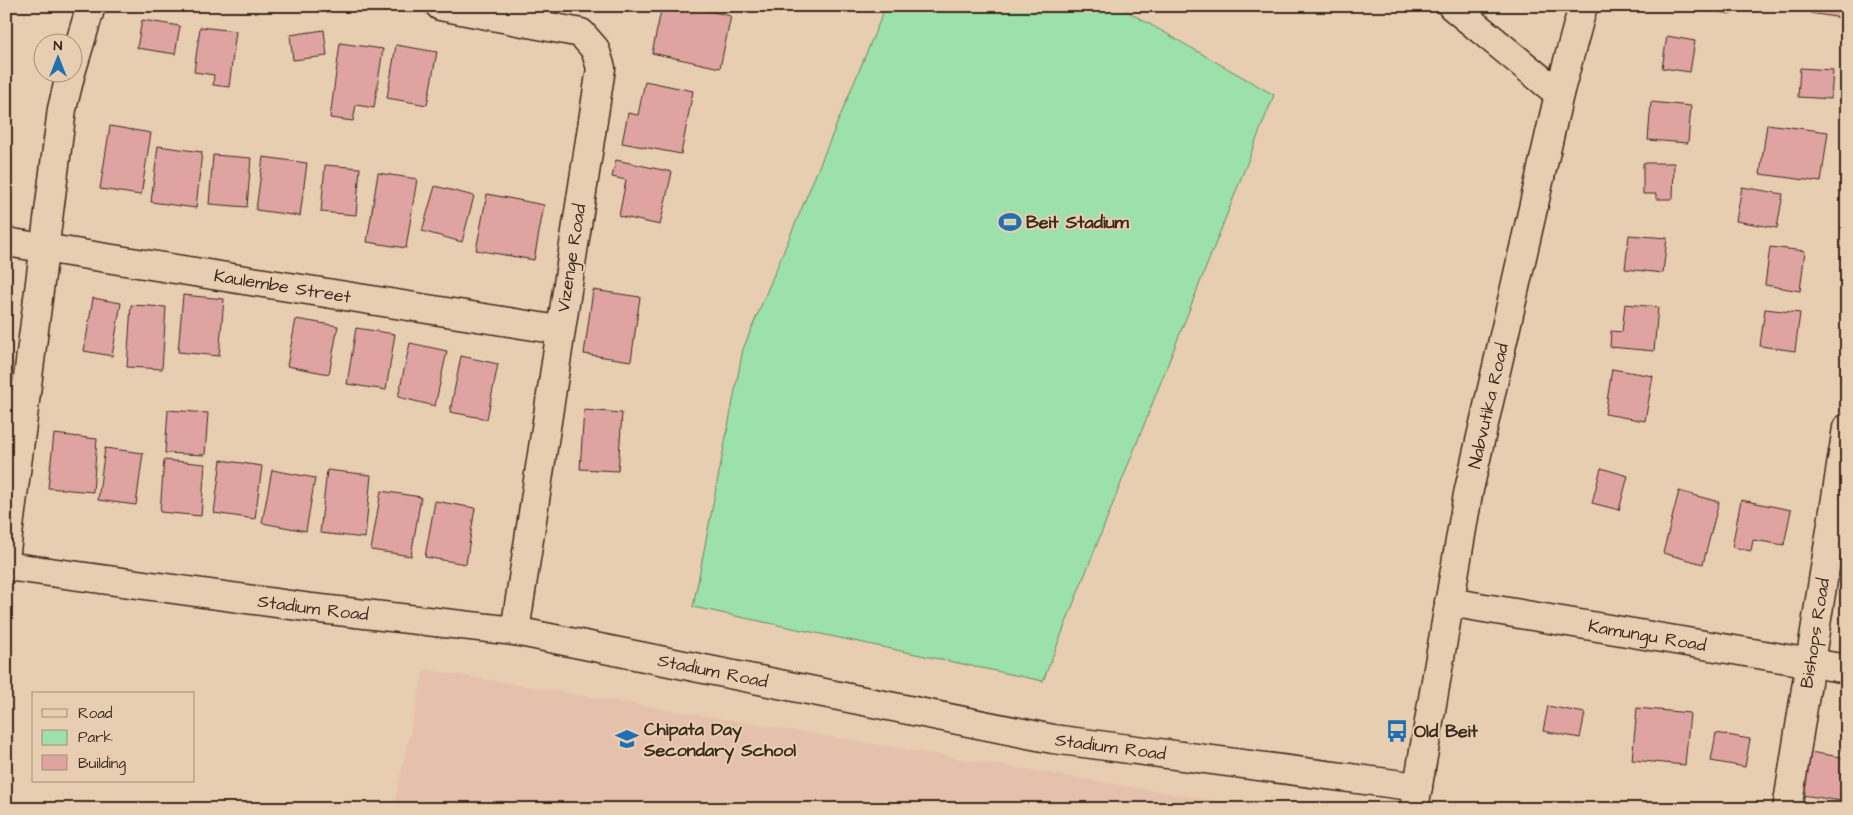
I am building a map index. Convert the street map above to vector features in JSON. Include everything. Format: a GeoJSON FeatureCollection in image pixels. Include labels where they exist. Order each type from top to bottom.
{"type":"FeatureCollection","features":[{"type":"Feature","properties":{"kind":"street"},"geometry":{"type":"LineString","coordinates":[[82,36],[91,6]]}},
{"type":"Feature","properties":{"kind":"street","name":"Vizenge Road"},"geometry":{"type":"LineString","coordinates":[[440,6],[581,32],[595,49],[601,68],[559,330],[515,631]]}},
{"type":"Feature","properties":{"kind":"street"},"geometry":{"type":"LineString","coordinates":[[1452,6],[1559,94]]}},
{"type":"Feature","properties":{"kind":"street","name":"Nabvutika Road"},"geometry":{"type":"LineString","coordinates":[[1416,798],[1468,494],[1559,94],[1582,6]]}},
{"type":"Feature","properties":{"kind":"street"},"geometry":{"type":"LineString","coordinates":[[6,551],[43,248],[62,109],[69,82]]}},
{"type":"Feature","properties":{"kind":"street","name":"Kaulembe Street"},"geometry":{"type":"LineString","coordinates":[[6,242],[559,330]]}},
{"type":"Feature","properties":{"kind":"street","name":"Bishops Road"},"geometry":{"type":"LineString","coordinates":[[1787,809],[1847,428]]}},
{"type":"Feature","properties":{"kind":"street","name":"Stadium Road"},"geometry":{"type":"LineString","coordinates":[[6,566],[303,606],[515,631],[1053,739],[1416,798]]}},
{"type":"Feature","properties":{"kind":"street","name":"Kamungu Road"},"geometry":{"type":"LineString","coordinates":[[1449,602],[1847,669]]}},
{"type":"Feature","properties":{"kind":"shaded area","name":"Chipata Day Secondary School"},"geometry":{"type":"Polygon","coordinates":[[[424,669],[1265,809],[393,809],[424,669]]]}},
{"type":"Feature","properties":{"kind":"green space","name":"Beit Stadium"},"geometry":{"type":"Polygon","coordinates":[[[886,6],[1118,6],[1274,95],[1043,681],[693,607],[743,349],[886,6]]]}},
{"type":"Feature","properties":{"kind":"building"},"geometry":{"type":"Polygon","coordinates":[[[662,6],[688,6],[731,16],[720,68],[652,53],[662,6]]]}},
{"type":"Feature","properties":{"kind":"building"},"geometry":{"type":"Polygon","coordinates":[[[1687,6],[1733,6],[1732,14],[1687,8],[1687,6]]]}},
{"type":"Feature","properties":{"kind":"building"},"geometry":{"type":"Polygon","coordinates":[[[1811,6],[1843,6],[1841,18],[1810,13],[1811,6]]]}},
{"type":"Feature","properties":{"kind":"building"},"geometry":{"type":"Polygon","coordinates":[[[142,20],[180,26],[175,54],[137,48],[142,20]]]}},
{"type":"Feature","properties":{"kind":"building"},"geometry":{"type":"Polygon","coordinates":[[[200,27],[236,31],[229,87],[213,85],[214,75],[194,72],[200,27]]]}},
{"type":"Feature","properties":{"kind":"building"},"geometry":{"type":"Polygon","coordinates":[[[324,30],[327,56],[293,60],[290,35],[324,30]]]}},
{"type":"Feature","properties":{"kind":"building"},"geometry":{"type":"Polygon","coordinates":[[[1667,36],[1695,41],[1690,72],[1662,68],[1667,36]]]}},
{"type":"Feature","properties":{"kind":"building"},"geometry":{"type":"Polygon","coordinates":[[[340,43],[383,49],[374,108],[356,105],[353,121],[330,118],[340,43]]]}},
{"type":"Feature","properties":{"kind":"building"},"geometry":{"type":"Polygon","coordinates":[[[396,45],[437,52],[427,105],[387,98],[396,45]]]}},
{"type":"Feature","properties":{"kind":"building"},"geometry":{"type":"Polygon","coordinates":[[[1800,68],[1833,70],[1831,99],[1798,97],[1800,68]]]}},
{"type":"Feature","properties":{"kind":"building"},"geometry":{"type":"Polygon","coordinates":[[[645,81],[693,91],[681,154],[622,143],[628,113],[638,115],[645,81]]]}},
{"type":"Feature","properties":{"kind":"building"},"geometry":{"type":"Polygon","coordinates":[[[1651,102],[1691,106],[1688,143],[1648,140],[1651,102]]]}},
{"type":"Feature","properties":{"kind":"building"},"geometry":{"type":"Polygon","coordinates":[[[1767,124],[1828,132],[1821,182],[1760,174],[1767,124]]]}},
{"type":"Feature","properties":{"kind":"building"},"geometry":{"type":"Polygon","coordinates":[[[110,126],[151,133],[141,195],[100,189],[110,126]]]}},
{"type":"Feature","properties":{"kind":"building"},"geometry":{"type":"Polygon","coordinates":[[[158,146],[202,152],[196,208],[151,202],[158,146]]]}},
{"type":"Feature","properties":{"kind":"building"},"geometry":{"type":"Polygon","coordinates":[[[213,155],[251,158],[247,207],[209,204],[213,155]]]}},
{"type":"Feature","properties":{"kind":"building"},"geometry":{"type":"Polygon","coordinates":[[[263,157],[307,163],[300,216],[256,210],[263,157]]]}},
{"type":"Feature","properties":{"kind":"building"},"geometry":{"type":"Polygon","coordinates":[[[616,160],[672,172],[660,225],[619,216],[626,180],[612,177],[616,160]]]}},
{"type":"Feature","properties":{"kind":"building"},"geometry":{"type":"Polygon","coordinates":[[[1643,163],[1674,163],[1673,199],[1656,199],[1656,194],[1643,194],[1643,163]]]}},
{"type":"Feature","properties":{"kind":"building"},"geometry":{"type":"Polygon","coordinates":[[[325,165],[360,168],[356,215],[321,212],[325,165]]]}},
{"type":"Feature","properties":{"kind":"building"},"geometry":{"type":"Polygon","coordinates":[[[378,173],[417,179],[406,248],[367,242],[378,173]]]}},
{"type":"Feature","properties":{"kind":"building"},"geometry":{"type":"Polygon","coordinates":[[[435,186],[474,196],[462,242],[422,231],[435,186]]]}},
{"type":"Feature","properties":{"kind":"building"},"geometry":{"type":"Polygon","coordinates":[[[1742,187],[1783,194],[1777,228],[1736,221],[1742,187]]]}},
{"type":"Feature","properties":{"kind":"building"},"geometry":{"type":"Polygon","coordinates":[[[487,194],[544,205],[534,260],[476,250],[487,194]]]}},
{"type":"Feature","properties":{"kind":"building"},"geometry":{"type":"Polygon","coordinates":[[[1629,235],[1667,238],[1663,273],[1625,269],[1629,235]]]}},
{"type":"Feature","properties":{"kind":"building"},"geometry":{"type":"Polygon","coordinates":[[[1770,247],[1805,251],[1800,291],[1765,285],[1770,247]]]}},
{"type":"Feature","properties":{"kind":"building"},"geometry":{"type":"Polygon","coordinates":[[[593,290],[640,297],[631,361],[584,354],[593,290]]]}},
{"type":"Feature","properties":{"kind":"building"},"geometry":{"type":"Polygon","coordinates":[[[183,295],[224,299],[219,356],[178,352],[183,295]]]}},
{"type":"Feature","properties":{"kind":"building"},"geometry":{"type":"Polygon","coordinates":[[[93,298],[121,303],[112,356],[84,351],[93,298]]]}},
{"type":"Feature","properties":{"kind":"building"},"geometry":{"type":"Polygon","coordinates":[[[1625,304],[1658,307],[1654,351],[1610,347],[1611,331],[1622,332],[1625,304]]]}},
{"type":"Feature","properties":{"kind":"building"},"geometry":{"type":"Polygon","coordinates":[[[131,305],[166,307],[162,369],[127,367],[131,305]]]}},
{"type":"Feature","properties":{"kind":"building"},"geometry":{"type":"Polygon","coordinates":[[[1765,309],[1800,313],[1795,351],[1760,346],[1765,309]]]}},
{"type":"Feature","properties":{"kind":"building"},"geometry":{"type":"Polygon","coordinates":[[[296,319],[338,326],[329,374],[287,366],[296,319]]]}},
{"type":"Feature","properties":{"kind":"building"},"geometry":{"type":"Polygon","coordinates":[[[356,328],[395,334],[386,390],[347,384],[356,328]]]}},
{"type":"Feature","properties":{"kind":"building"},"geometry":{"type":"Polygon","coordinates":[[[410,343],[447,351],[435,406],[398,397],[410,343]]]}},
{"type":"Feature","properties":{"kind":"building"},"geometry":{"type":"Polygon","coordinates":[[[461,356],[498,364],[487,419],[450,412],[461,356]]]}},
{"type":"Feature","properties":{"kind":"building"},"geometry":{"type":"Polygon","coordinates":[[[1612,369],[1653,376],[1645,421],[1605,414],[1612,369]]]}},
{"type":"Feature","properties":{"kind":"building"},"geometry":{"type":"Polygon","coordinates":[[[168,410],[208,413],[205,455],[165,453],[168,410]]]}},
{"type":"Feature","properties":{"kind":"building"},"geometry":{"type":"Polygon","coordinates":[[[584,410],[622,413],[618,471],[580,469],[584,410]]]}},
{"type":"Feature","properties":{"kind":"building"},"geometry":{"type":"Polygon","coordinates":[[[54,434],[97,439],[93,492],[48,488],[54,434]]]}},
{"type":"Feature","properties":{"kind":"building"},"geometry":{"type":"Polygon","coordinates":[[[105,448],[143,453],[136,505],[98,500],[105,448]]]}},
{"type":"Feature","properties":{"kind":"building"},"geometry":{"type":"Polygon","coordinates":[[[164,460],[205,464],[201,516],[160,512],[164,460]]]}},
{"type":"Feature","properties":{"kind":"building"},"geometry":{"type":"Polygon","coordinates":[[[221,460],[262,466],[255,519],[214,513],[221,460]]]}},
{"type":"Feature","properties":{"kind":"building"},"geometry":{"type":"Polygon","coordinates":[[[1601,468],[1628,476],[1619,510],[1592,503],[1601,468]]]}},
{"type":"Feature","properties":{"kind":"building"},"geometry":{"type":"Polygon","coordinates":[[[272,470],[315,478],[306,531],[262,523],[272,470]]]}},
{"type":"Feature","properties":{"kind":"building"},"geometry":{"type":"Polygon","coordinates":[[[327,470],[371,475],[365,538],[320,533],[327,470]]]}},
{"type":"Feature","properties":{"kind":"building"},"geometry":{"type":"Polygon","coordinates":[[[381,491],[421,497],[411,556],[371,550],[381,491]]]}},
{"type":"Feature","properties":{"kind":"building"},"geometry":{"type":"Polygon","coordinates":[[[1679,491],[1719,502],[1703,564],[1663,553],[1679,491]]]}},
{"type":"Feature","properties":{"kind":"building"},"geometry":{"type":"Polygon","coordinates":[[[1741,500],[1791,510],[1784,545],[1753,540],[1751,551],[1732,547],[1741,500]]]}},
{"type":"Feature","properties":{"kind":"building"},"geometry":{"type":"Polygon","coordinates":[[[435,501],[475,508],[466,564],[425,557],[435,501]]]}},
{"type":"Feature","properties":{"kind":"building"},"geometry":{"type":"Polygon","coordinates":[[[1841,528],[1847,529],[1847,557],[1835,555],[1841,528]]]}},
{"type":"Feature","properties":{"kind":"building"},"geometry":{"type":"Polygon","coordinates":[[[1548,706],[1585,713],[1580,738],[1543,731],[1548,706]]]}},
{"type":"Feature","properties":{"kind":"building"},"geometry":{"type":"Polygon","coordinates":[[[1637,708],[1690,713],[1685,765],[1632,760],[1637,708]]]}},
{"type":"Feature","properties":{"kind":"building"},"geometry":{"type":"Polygon","coordinates":[[[1716,733],[1750,739],[1745,767],[1711,761],[1716,733]]]}},
{"type":"Feature","properties":{"kind":"building"},"geometry":{"type":"Polygon","coordinates":[[[1797,750],[1847,758],[1847,802],[1790,793],[1797,750]]]}},
{"type":"Feature","properties":{"kind":"place","name":"Beit Stadium"},"geometry":{"type":"Point","coordinates":[1010,222]}},
{"type":"Feature","properties":{"kind":"place","name":"Old Beit"},"geometry":{"type":"Point","coordinates":[1397,731]}},
{"type":"Feature","properties":{"kind":"place","name":"Chipata Day Secondary School"},"geometry":{"type":"Point","coordinates":[627,739]}}]}
